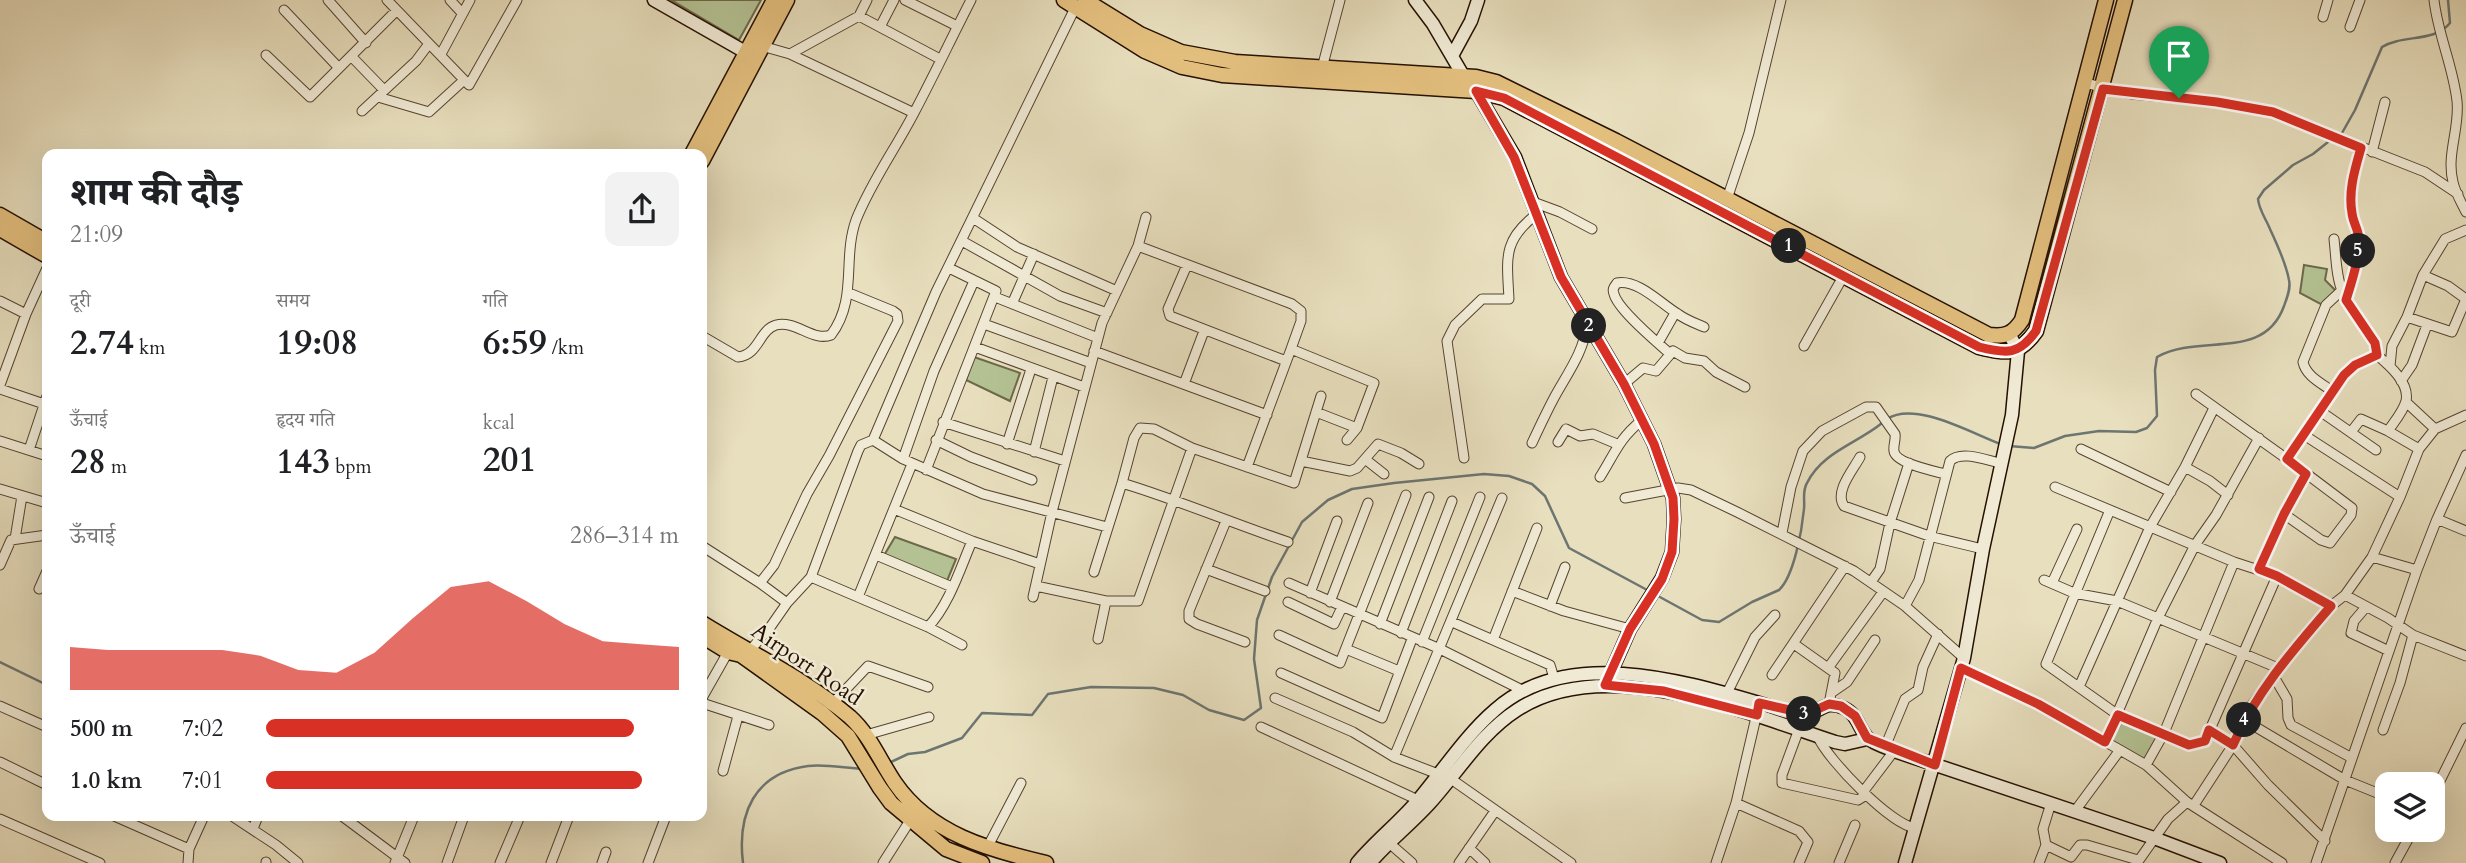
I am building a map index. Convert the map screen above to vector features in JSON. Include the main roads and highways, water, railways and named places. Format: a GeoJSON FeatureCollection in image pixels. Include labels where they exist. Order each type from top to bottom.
{"type":"FeatureCollection","features":[{"type":"Feature","properties":{"kind":"main road"},"geometry":{"type":"LineString","coordinates":[[654,0],[755,52]]}},
{"type":"Feature","properties":{"kind":"main road"},"geometry":{"type":"LineString","coordinates":[[707,151],[755,52],[774,0]]}},
{"type":"Feature","properties":{"kind":"main road"},"geometry":{"type":"LineString","coordinates":[[695,149],[787,0]]}},
{"type":"Feature","properties":{"kind":"main road"},"geometry":{"type":"LineString","coordinates":[[1415,0],[1464,77],[1476,91],[1514,157],[1561,277],[1624,384],[1654,444],[1670,490],[1674,519],[1672,552],[1662,579],[1630,629],[1608,679]]}},
{"type":"Feature","properties":{"kind":"main road"},"geometry":{"type":"LineString","coordinates":[[1452,56],[1478,0]]}},
{"type":"Feature","properties":{"kind":"main road"},"geometry":{"type":"LineString","coordinates":[[1075,2],[1181,52],[1235,62],[1464,77],[1496,82],[1989,335],[2003,337],[2016,330],[2022,320],[2106,0]]}},
{"type":"Feature","properties":{"kind":"main road"},"geometry":{"type":"LineString","coordinates":[[1075,2],[1145,51],[1182,67],[1222,75],[1476,91],[1504,98],[1979,347],[1996,351],[2018,351],[2036,331],[2044,307],[2125,0]]}},
{"type":"Feature","properties":{"kind":"main road"},"geometry":{"type":"LineString","coordinates":[[0,215],[42,239]]}},
{"type":"Feature","properties":{"kind":"main road"},"geometry":{"type":"LineString","coordinates":[[0,229],[42,253]]}},
{"type":"Feature","properties":{"kind":"main road"},"geometry":{"type":"LineString","coordinates":[[1905,863],[1963,663],[2011,415],[2018,351],[2009,333]]}},
{"type":"Feature","properties":{"kind":"main road","name":"Airport Road"},"geometry":{"type":"LineString","coordinates":[[707,626],[827,708],[862,737],[911,802],[938,825],[960,838],[987,848],[1046,863]]}},
{"type":"Feature","properties":{"kind":"main road","name":"Airport Road"},"geometry":{"type":"LineString","coordinates":[[707,639],[728,652],[747,654]]}},
{"type":"Feature","properties":{"kind":"main road"},"geometry":{"type":"LineString","coordinates":[[1357,863],[1418,800],[1494,710],[1524,691],[1554,678],[1668,679],[1727,693],[1818,737],[1845,744],[1867,738]]}},
{"type":"Feature","properties":{"kind":"main road"},"geometry":{"type":"LineString","coordinates":[[1370,863],[1388,842],[1428,805],[1489,733],[1517,709],[1546,695],[1608,679],[1758,709],[1807,714],[1830,698],[1849,710],[1860,723],[1867,738],[1889,749],[2076,811],[2220,863]]}},
{"type":"Feature","properties":{"kind":"main road"},"geometry":{"type":"LineString","coordinates":[[862,737],[880,789],[891,803],[946,849],[982,863]]}},
{"type":"Feature","properties":{"kind":"waterway"},"geometry":{"type":"LineString","coordinates":[[2339,135],[2355,110],[2382,47],[2427,36],[2443,29],[2450,23],[2448,0]]}},
{"type":"Feature","properties":{"kind":"waterway"},"geometry":{"type":"LineString","coordinates":[[2009,446],[2034,448],[2065,436],[2099,431],[2136,432],[2147,428],[2157,416],[2157,357],[2174,350],[2246,340],[2262,334],[2275,323],[2288,293],[2288,274],[2258,199],[2264,190],[2293,165],[2333,138]]}},
{"type":"Feature","properties":{"kind":"waterway"},"geometry":{"type":"LineString","coordinates":[[1887,419],[1899,414],[1929,416],[2003,445]]}},
{"type":"Feature","properties":{"kind":"waterway"},"geometry":{"type":"LineString","coordinates":[[1658,596],[1702,620],[1719,622],[1752,602],[1779,590],[1793,564],[1807,483],[1822,463],[1882,423]]}},
{"type":"Feature","properties":{"kind":"waterway"},"geometry":{"type":"LineString","coordinates":[[889,763],[908,754],[925,752],[962,738],[982,713],[1032,715],[1048,694],[1091,687],[1154,688],[1183,695],[1209,710],[1244,720],[1261,708],[1254,659],[1257,620],[1272,577],[1302,522],[1328,500],[1352,489],[1484,474],[1509,476],[1532,484],[1545,496],[1569,548],[1649,591]]}},
{"type":"Feature","properties":{"kind":"waterway"},"geometry":{"type":"LineString","coordinates":[[0,662],[42,683]]}},
{"type":"Feature","properties":{"kind":"waterway"},"geometry":{"type":"LineString","coordinates":[[743,863],[743,828],[747,813],[753,799],[774,777],[808,766],[863,769]]}}]}
